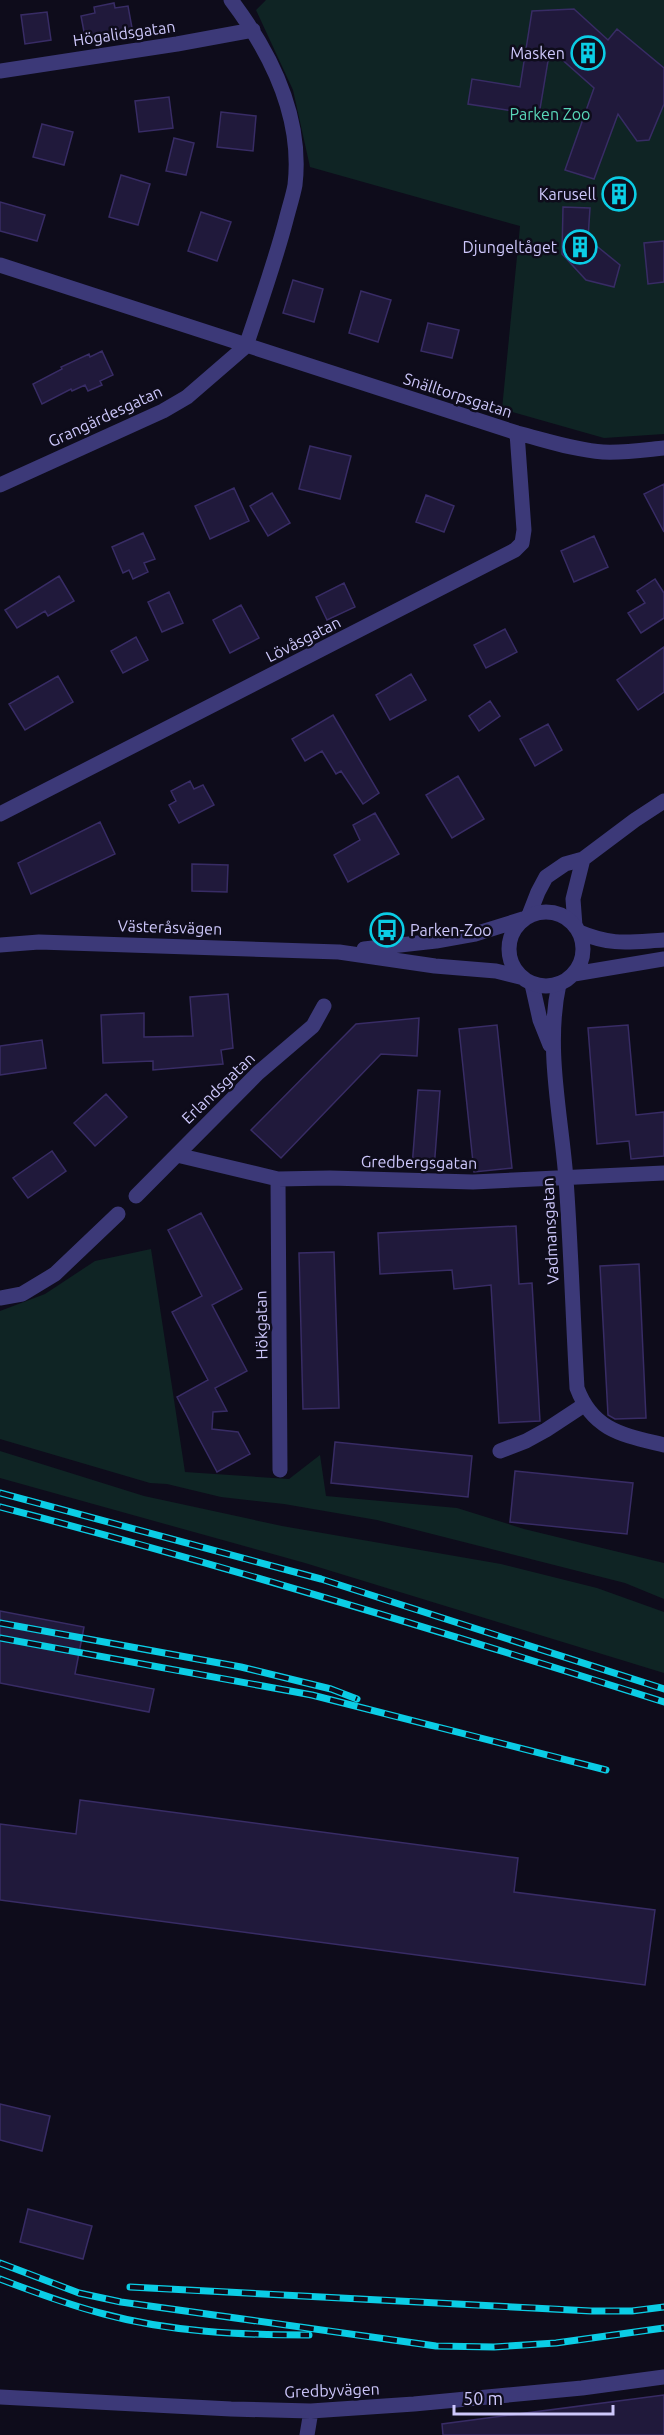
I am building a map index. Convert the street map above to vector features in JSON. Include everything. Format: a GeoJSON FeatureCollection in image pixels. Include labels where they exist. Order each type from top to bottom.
{"type":"FeatureCollection","features":[{"type":"Feature","properties":{"kind":"street"},"geometry":{"type":"LineString","coordinates":[[231,0],[253,30],[282,88],[294,125],[296,152],[295,186],[246,346]]}},
{"type":"Feature","properties":{"kind":"street","name":"Högalidsgatan"},"geometry":{"type":"LineString","coordinates":[[0,71],[253,30]]}},
{"type":"Feature","properties":{"kind":"street","name":"Snälltorpsgatan"},"geometry":{"type":"LineString","coordinates":[[0,265],[517,433],[602,452],[634,452],[664,448]]}},
{"type":"Feature","properties":{"kind":"street","name":"Grangärdesgatan"},"geometry":{"type":"LineString","coordinates":[[0,485],[163,411],[187,397],[246,346]]}},
{"type":"Feature","properties":{"kind":"street","name":"Lövåsgatan"},"geometry":{"type":"LineString","coordinates":[[0,814],[514,550],[522,543],[524,530],[517,433]]}},
{"type":"Feature","properties":{"kind":"street"},"geometry":{"type":"LineString","coordinates":[[584,859],[573,898],[583,953],[579,967],[574,974],[560,984],[546,987],[526,981],[512,966],[508,947],[513,930],[526,917],[546,877],[565,864],[584,859],[664,801]]}},
{"type":"Feature","properties":{"kind":"street"},"geometry":{"type":"LineString","coordinates":[[526,917],[549,912],[556,913],[569,920],[577,929],[599,940],[616,944],[664,940]]}},
{"type":"Feature","properties":{"kind":"street","name":"Västeråsvägen"},"geometry":{"type":"LineString","coordinates":[[339,952],[436,941],[475,934],[526,917]]}},
{"type":"Feature","properties":{"kind":"street","name":"Västeråsvägen"},"geometry":{"type":"LineString","coordinates":[[0,945],[39,942],[339,952],[435,966],[496,971],[526,981]]}},
{"type":"Feature","properties":{"kind":"street"},"geometry":{"type":"LineString","coordinates":[[574,974],[664,959]]}},
{"type":"Feature","properties":{"kind":"street","name":"Vadmansgatan"},"geometry":{"type":"LineString","coordinates":[[526,981],[553,1053]]}},
{"type":"Feature","properties":{"kind":"street","name":"Vadmansgatan"},"geometry":{"type":"LineString","coordinates":[[560,984],[554,1018],[553,1053],[566,1178],[577,1388],[584,1405]]}},
{"type":"Feature","properties":{"kind":"street","name":"Erlandsgatan"},"geometry":{"type":"LineString","coordinates":[[136,1196],[258,1073],[313,1026],[324,1006]]}},
{"type":"Feature","properties":{"kind":"street","name":"Gredbergsgatan"},"geometry":{"type":"LineString","coordinates":[[177,1155],[278,1179],[473,1182],[664,1173]]}},
{"type":"Feature","properties":{"kind":"street","name":"Hökgatan"},"geometry":{"type":"LineString","coordinates":[[278,1179],[280,1470]]}},
{"type":"Feature","properties":{"kind":"street"},"geometry":{"type":"LineString","coordinates":[[0,1298],[22,1294],[55,1274],[118,1214]]}},
{"type":"Feature","properties":{"kind":"street"},"geometry":{"type":"LineString","coordinates":[[500,1451],[536,1436],[584,1405],[607,1427],[664,1445]]}},
{"type":"Feature","properties":{"kind":"street","name":"Gredbyvägen"},"geometry":{"type":"LineString","coordinates":[[0,2397],[311,2411],[560,2390],[664,2377]]}},
{"type":"Feature","properties":{"kind":"street"},"geometry":{"type":"LineString","coordinates":[[307,2435],[311,2411]]}},
{"type":"Feature","properties":{"kind":"green space","name":"Parken Zoo"},"geometry":{"type":"Polygon","coordinates":[[[266,0],[664,0],[664,434],[604,438],[502,409],[520,226],[310,167],[293,90],[256,10],[266,0]]]}},
{"type":"Feature","properties":{"kind":"green space"},"geometry":{"type":"Polygon","coordinates":[[[151,1249],[185,1472],[289,1479],[320,1455],[326,1496],[457,1508],[524,1529],[664,1563],[664,1599],[625,1583],[377,1520],[284,1504],[221,1497],[167,1484],[150,1483],[0,1439],[0,1311],[45,1294],[95,1261],[151,1249]]]}},
{"type":"Feature","properties":{"kind":"green space"},"geometry":{"type":"Polygon","coordinates":[[[0,1451],[144,1496],[282,1526],[501,1564],[597,1588],[664,1612],[664,1673],[305,1563],[0,1478],[0,1451]]]}},
{"type":"Feature","properties":{"kind":"building"},"geometry":{"type":"Polygon","coordinates":[[[114,3],[115,8],[128,6],[132,28],[85,37],[81,16],[95,13],[94,7],[114,3]]]}},
{"type":"Feature","properties":{"kind":"building"},"geometry":{"type":"Polygon","coordinates":[[[574,9],[608,40],[617,29],[664,68],[664,104],[649,140],[637,141],[618,114],[594,179],[565,170],[594,88],[550,49],[539,115],[468,104],[472,79],[520,87],[532,11],[574,9]]]}},
{"type":"Feature","properties":{"kind":"building"},"geometry":{"type":"Polygon","coordinates":[[[47,12],[51,40],[25,44],[21,15],[47,12]]]}},
{"type":"Feature","properties":{"kind":"building"},"geometry":{"type":"Polygon","coordinates":[[[169,97],[173,128],[139,132],[135,101],[169,97]]]}},
{"type":"Feature","properties":{"kind":"building"},"geometry":{"type":"Polygon","coordinates":[[[221,112],[256,116],[253,151],[217,147],[221,112]]]}},
{"type":"Feature","properties":{"kind":"building"},"geometry":{"type":"Polygon","coordinates":[[[42,124],[73,132],[64,165],[33,157],[42,124]]]}},
{"type":"Feature","properties":{"kind":"building"},"geometry":{"type":"Polygon","coordinates":[[[174,138],[194,143],[186,175],[166,171],[174,138]]]}},
{"type":"Feature","properties":{"kind":"building"},"geometry":{"type":"Polygon","coordinates":[[[121,175],[150,184],[138,225],[109,217],[121,175]]]}},
{"type":"Feature","properties":{"kind":"building"},"geometry":{"type":"Polygon","coordinates":[[[0,202],[45,215],[37,241],[0,231],[0,202]]]}},
{"type":"Feature","properties":{"kind":"building","name":"Djungeltåget"},"geometry":{"type":"Polygon","coordinates":[[[563,207],[590,208],[588,239],[620,265],[614,287],[586,280],[562,254],[563,207]]]}},
{"type":"Feature","properties":{"kind":"building"},"geometry":{"type":"Polygon","coordinates":[[[201,212],[231,222],[217,261],[188,251],[201,212]]]}},
{"type":"Feature","properties":{"kind":"building"},"geometry":{"type":"Polygon","coordinates":[[[664,241],[664,282],[648,284],[644,243],[664,241]]]}},
{"type":"Feature","properties":{"kind":"building"},"geometry":{"type":"Polygon","coordinates":[[[293,280],[323,289],[314,322],[283,313],[293,280]]]}},
{"type":"Feature","properties":{"kind":"building"},"geometry":{"type":"Polygon","coordinates":[[[361,291],[391,300],[378,342],[349,333],[361,291]]]}},
{"type":"Feature","properties":{"kind":"building"},"geometry":{"type":"Polygon","coordinates":[[[428,323],[459,330],[452,358],[421,351],[428,323]]]}},
{"type":"Feature","properties":{"kind":"building"},"geometry":{"type":"Polygon","coordinates":[[[102,351],[113,375],[100,381],[102,385],[88,391],[85,385],[72,391],[71,389],[42,404],[33,384],[62,369],[61,367],[89,354],[90,357],[102,351]]]}},
{"type":"Feature","properties":{"kind":"building"},"geometry":{"type":"Polygon","coordinates":[[[310,446],[351,456],[340,499],[299,489],[310,446]]]}},
{"type":"Feature","properties":{"kind":"building"},"geometry":{"type":"Polygon","coordinates":[[[664,484],[664,532],[644,494],[664,484]]]}},
{"type":"Feature","properties":{"kind":"building"},"geometry":{"type":"Polygon","coordinates":[[[234,488],[249,521],[210,539],[195,506],[234,488]]]}},
{"type":"Feature","properties":{"kind":"building"},"geometry":{"type":"Polygon","coordinates":[[[272,493],[290,523],[268,536],[250,506],[272,493]]]}},
{"type":"Feature","properties":{"kind":"building"},"geometry":{"type":"Polygon","coordinates":[[[426,495],[454,506],[444,532],[416,522],[426,495]]]}},
{"type":"Feature","properties":{"kind":"building"},"geometry":{"type":"Polygon","coordinates":[[[143,533],[155,559],[144,563],[148,572],[133,579],[129,570],[123,573],[112,547],[143,533]]]}},
{"type":"Feature","properties":{"kind":"building"},"geometry":{"type":"Polygon","coordinates":[[[594,536],[608,567],[574,582],[561,551],[594,536]]]}},
{"type":"Feature","properties":{"kind":"building"},"geometry":{"type":"Polygon","coordinates":[[[59,576],[74,601],[48,616],[45,611],[17,628],[5,610],[59,576]]]}},
{"type":"Feature","properties":{"kind":"building"},"geometry":{"type":"Polygon","coordinates":[[[655,579],[664,593],[664,618],[641,633],[628,613],[645,603],[637,591],[655,579]]]}},
{"type":"Feature","properties":{"kind":"building"},"geometry":{"type":"Polygon","coordinates":[[[344,583],[355,607],[327,620],[316,597],[344,583]]]}},
{"type":"Feature","properties":{"kind":"building"},"geometry":{"type":"Polygon","coordinates":[[[169,592],[183,623],[162,632],[148,602],[169,592]]]}},
{"type":"Feature","properties":{"kind":"building"},"geometry":{"type":"Polygon","coordinates":[[[241,605],[259,638],[230,653],[213,620],[241,605]]]}},
{"type":"Feature","properties":{"kind":"building"},"geometry":{"type":"Polygon","coordinates":[[[505,629],[517,652],[486,668],[474,645],[505,629]]]}},
{"type":"Feature","properties":{"kind":"building"},"geometry":{"type":"Polygon","coordinates":[[[136,637],[148,660],[123,673],[111,651],[136,637]]]}},
{"type":"Feature","properties":{"kind":"building"},"geometry":{"type":"Polygon","coordinates":[[[664,647],[664,692],[638,710],[617,680],[664,647]]]}},
{"type":"Feature","properties":{"kind":"building"},"geometry":{"type":"Polygon","coordinates":[[[411,674],[426,700],[390,720],[376,695],[411,674]]]}},
{"type":"Feature","properties":{"kind":"building"},"geometry":{"type":"Polygon","coordinates":[[[58,676],[73,702],[25,730],[9,704],[58,676]]]}},
{"type":"Feature","properties":{"kind":"building"},"geometry":{"type":"Polygon","coordinates":[[[490,701],[500,716],[479,731],[469,716],[490,701]]]}},
{"type":"Feature","properties":{"kind":"building"},"geometry":{"type":"Polygon","coordinates":[[[333,715],[379,793],[363,804],[341,771],[336,774],[322,751],[305,761],[292,739],[333,715]]]}},
{"type":"Feature","properties":{"kind":"building"},"geometry":{"type":"Polygon","coordinates":[[[548,724],[562,750],[535,766],[520,739],[548,724]]]}},
{"type":"Feature","properties":{"kind":"building"},"geometry":{"type":"Polygon","coordinates":[[[458,776],[484,819],[452,838],[426,795],[458,776]]]}},
{"type":"Feature","properties":{"kind":"building"},"geometry":{"type":"Polygon","coordinates":[[[190,781],[194,789],[203,785],[214,805],[179,823],[169,805],[176,801],[171,791],[190,781]]]}},
{"type":"Feature","properties":{"kind":"building"},"geometry":{"type":"Polygon","coordinates":[[[375,813],[399,854],[348,882],[334,855],[360,840],[353,825],[375,813]]]}},
{"type":"Feature","properties":{"kind":"building"},"geometry":{"type":"Polygon","coordinates":[[[100,822],[115,854],[31,894],[18,863],[100,822]]]}},
{"type":"Feature","properties":{"kind":"building"},"geometry":{"type":"Polygon","coordinates":[[[192,864],[228,865],[227,892],[192,891],[192,864]]]}},
{"type":"Feature","properties":{"kind":"building"},"geometry":{"type":"Polygon","coordinates":[[[228,994],[233,1048],[221,1050],[223,1064],[153,1070],[153,1061],[103,1063],[101,1015],[144,1013],[144,1037],[193,1036],[190,997],[228,994]]]}},
{"type":"Feature","properties":{"kind":"building"},"geometry":{"type":"Polygon","coordinates":[[[419,1018],[417,1056],[381,1054],[281,1158],[251,1130],[356,1024],[419,1018]]]}},
{"type":"Feature","properties":{"kind":"building"},"geometry":{"type":"Polygon","coordinates":[[[497,1025],[512,1168],[474,1172],[459,1029],[497,1025]]]}},
{"type":"Feature","properties":{"kind":"building"},"geometry":{"type":"Polygon","coordinates":[[[628,1025],[636,1115],[664,1112],[664,1156],[631,1159],[629,1141],[597,1144],[588,1028],[628,1025]]]}},
{"type":"Feature","properties":{"kind":"building"},"geometry":{"type":"Polygon","coordinates":[[[42,1040],[46,1068],[0,1075],[0,1046],[42,1040]]]}},
{"type":"Feature","properties":{"kind":"building"},"geometry":{"type":"Polygon","coordinates":[[[418,1090],[440,1091],[434,1169],[412,1167],[418,1090]]]}},
{"type":"Feature","properties":{"kind":"building"},"geometry":{"type":"Polygon","coordinates":[[[106,1094],[127,1117],[95,1146],[74,1123],[106,1094]]]}},
{"type":"Feature","properties":{"kind":"building"},"geometry":{"type":"Polygon","coordinates":[[[52,1151],[66,1171],[28,1198],[13,1178],[52,1151]]]}},
{"type":"Feature","properties":{"kind":"building"},"geometry":{"type":"Polygon","coordinates":[[[201,1213],[242,1289],[212,1305],[247,1371],[215,1388],[227,1411],[213,1412],[212,1429],[238,1432],[250,1454],[217,1472],[177,1397],[208,1380],[172,1312],[202,1296],[168,1230],[201,1213]]]}},
{"type":"Feature","properties":{"kind":"building"},"geometry":{"type":"Polygon","coordinates":[[[516,1226],[519,1284],[532,1283],[540,1421],[499,1423],[491,1285],[454,1289],[452,1270],[380,1274],[378,1233],[516,1226]]]}},
{"type":"Feature","properties":{"kind":"building"},"geometry":{"type":"Polygon","coordinates":[[[334,1252],[339,1408],[303,1409],[299,1253],[334,1252]]]}},
{"type":"Feature","properties":{"kind":"building"},"geometry":{"type":"Polygon","coordinates":[[[639,1264],[646,1418],[615,1419],[608,1415],[600,1266],[639,1264]]]}},
{"type":"Feature","properties":{"kind":"building"},"geometry":{"type":"Polygon","coordinates":[[[335,1442],[472,1456],[468,1497],[331,1483],[335,1442]]]}},
{"type":"Feature","properties":{"kind":"building"},"geometry":{"type":"Polygon","coordinates":[[[515,1471],[633,1483],[627,1534],[510,1522],[515,1471]]]}},
{"type":"Feature","properties":{"kind":"building"},"geometry":{"type":"Polygon","coordinates":[[[0,1611],[84,1627],[75,1674],[154,1689],[149,1712],[0,1683],[0,1611]]]}},
{"type":"Feature","properties":{"kind":"building"},"geometry":{"type":"Polygon","coordinates":[[[80,1800],[518,1858],[514,1892],[655,1910],[645,1985],[0,1900],[0,1824],[76,1834],[80,1800]]]}},
{"type":"Feature","properties":{"kind":"building"},"geometry":{"type":"Polygon","coordinates":[[[0,2104],[50,2116],[42,2151],[0,2140],[0,2104]]]}},
{"type":"Feature","properties":{"kind":"building"},"geometry":{"type":"Polygon","coordinates":[[[28,2209],[92,2226],[83,2259],[20,2242],[28,2209]]]}},
{"type":"Feature","properties":{"kind":"building"},"geometry":{"type":"Polygon","coordinates":[[[664,2395],[664,2435],[443,2435],[442,2424],[664,2395]]]}},
{"type":"Feature","properties":{"kind":"railway"},"geometry":{"type":"LineString","coordinates":[[0,1493],[321,1579],[664,1689]]}},
{"type":"Feature","properties":{"kind":"railway"},"geometry":{"type":"LineString","coordinates":[[0,1507],[333,1600],[664,1702]]}},
{"type":"Feature","properties":{"kind":"railway"},"geometry":{"type":"LineString","coordinates":[[0,1623],[241,1667],[331,1689],[357,1699]]}},
{"type":"Feature","properties":{"kind":"railway"},"geometry":{"type":"LineString","coordinates":[[0,1638],[312,1695],[606,1770]]}},
{"type":"Feature","properties":{"kind":"railway"},"geometry":{"type":"LineString","coordinates":[[0,2263],[79,2293],[121,2302],[436,2346],[494,2347],[556,2343],[664,2328]]}},
{"type":"Feature","properties":{"kind":"railway"},"geometry":{"type":"LineString","coordinates":[[0,2279],[78,2307],[154,2325],[232,2333],[309,2335]]}},
{"type":"Feature","properties":{"kind":"railway"},"geometry":{"type":"LineString","coordinates":[[130,2287],[591,2311],[632,2311],[664,2307]]}},
{"type":"Feature","properties":{"kind":"place","name":"Masken"},"geometry":{"type":"Point","coordinates":[588,53]}},
{"type":"Feature","properties":{"kind":"place","name":"Karusell"},"geometry":{"type":"Point","coordinates":[619,194]}},
{"type":"Feature","properties":{"kind":"place","name":"Djungeltåget"},"geometry":{"type":"Point","coordinates":[580,247]}},
{"type":"Feature","properties":{"kind":"place","name":"Parken-Zoo"},"geometry":{"type":"Point","coordinates":[387,930]}}]}
